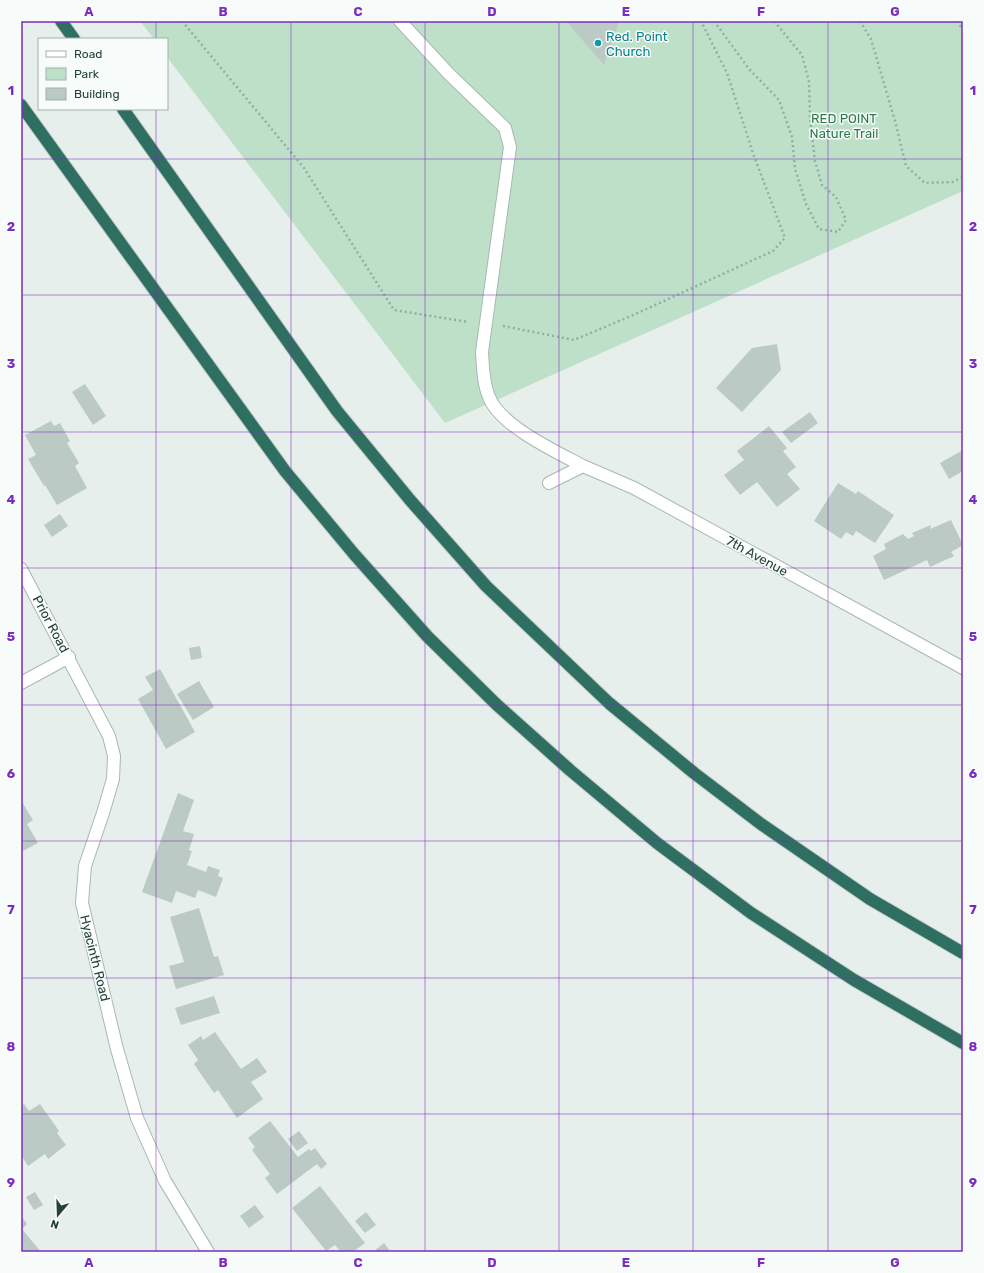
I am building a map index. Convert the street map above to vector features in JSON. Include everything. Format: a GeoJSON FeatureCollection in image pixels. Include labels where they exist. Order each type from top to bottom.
{"type":"FeatureCollection","features":[{"type":"Feature","properties":{"kind":"highway"},"geometry":{"type":"LineString","coordinates":[[61,21],[73,38]]}},
{"type":"Feature","properties":{"kind":"highway"},"geometry":{"type":"LineString","coordinates":[[21,104],[285,471],[354,554],[427,636],[496,704],[565,766],[657,843],[764,922],[854,980],[963,1043]]}},
{"type":"Feature","properties":{"kind":"highway"},"geometry":{"type":"LineString","coordinates":[[124,110],[337,411],[410,500],[486,586],[609,703],[694,773],[761,824],[870,898],[963,953]]}},
{"type":"Feature","properties":{"kind":"street","name":"7th Avenue"},"geometry":{"type":"LineString","coordinates":[[400,21],[449,74],[505,128],[510,147],[482,352],[484,384],[489,399],[500,413],[533,438],[583,466],[634,488],[963,668]]}},
{"type":"Feature","properties":{"kind":"street"},"geometry":{"type":"LineString","coordinates":[[549,483],[583,466]]}},
{"type":"Feature","properties":{"kind":"street","name":"Prior Road"},"geometry":{"type":"LineString","coordinates":[[21,569],[69,657]]}},
{"type":"Feature","properties":{"kind":"street"},"geometry":{"type":"LineString","coordinates":[[21,683],[69,657]]}},
{"type":"Feature","properties":{"kind":"street","name":"Hyacinth Road"},"geometry":{"type":"LineString","coordinates":[[69,657],[109,736],[114,756],[112,779],[103,813],[84,866],[82,903],[117,1048],[137,1118],[165,1181],[208,1252]]}},
{"type":"Feature","properties":{"kind":"path"},"geometry":{"type":"LineString","coordinates":[[182,21],[304,168],[394,310],[511,327],[574,340],[631,316],[773,251],[785,238],[754,156],[727,73],[701,21]]}},
{"type":"Feature","properties":{"kind":"path"},"geometry":{"type":"LineString","coordinates":[[714,21],[749,69],[779,100],[792,137],[796,169],[806,204],[819,229],[838,232],[846,220],[836,197],[822,185],[815,162],[810,118],[809,82],[802,55],[774,21]]}},
{"type":"Feature","properties":{"kind":"path"},"geometry":{"type":"LineString","coordinates":[[860,21],[871,39],[895,121],[906,166],[925,183],[953,182],[963,177]]}},
{"type":"Feature","properties":{"kind":"path"},"geometry":{"type":"LineString","coordinates":[[957,21],[963,30]]}},
{"type":"Feature","properties":{"kind":"green space","name":"RED POINT Nature Trail"},"geometry":{"type":"Polygon","coordinates":[[[140,21],[963,21],[963,191],[445,423],[168,58],[168,38],[153,38],[140,21]]]}},
{"type":"Feature","properties":{"kind":"building","name":"Red. Point Church"},"geometry":{"type":"Polygon","coordinates":[[[566,21],[619,21],[604,65],[566,21]]]}},
{"type":"Feature","properties":{"kind":"building"},"geometry":{"type":"Polygon","coordinates":[[[777,344],[781,370],[742,412],[716,388],[752,348],[777,344]]]}},
{"type":"Feature","properties":{"kind":"building"},"geometry":{"type":"Polygon","coordinates":[[[85,384],[106,416],[93,425],[72,392],[85,384]]]}},
{"type":"Feature","properties":{"kind":"building"},"geometry":{"type":"Polygon","coordinates":[[[810,412],[818,423],[791,443],[782,432],[810,412]]]}},
{"type":"Feature","properties":{"kind":"building"},"geometry":{"type":"Polygon","coordinates":[[[51,421],[54,426],[60,423],[70,441],[67,443],[79,463],[75,466],[87,488],[57,505],[28,459],[36,455],[25,435],[51,421]]]}},
{"type":"Feature","properties":{"kind":"building"},"geometry":{"type":"Polygon","coordinates":[[[769,426],[787,448],[783,451],[796,467],[787,474],[800,489],[777,507],[757,482],[740,495],[724,475],[744,460],[737,451],[769,426]]]}},
{"type":"Feature","properties":{"kind":"building"},"geometry":{"type":"Polygon","coordinates":[[[963,450],[963,471],[949,479],[940,463],[963,450]]]}},
{"type":"Feature","properties":{"kind":"building"},"geometry":{"type":"Polygon","coordinates":[[[838,483],[856,494],[858,491],[894,515],[875,543],[856,531],[853,536],[846,532],[841,539],[814,521],[838,483]]]}},
{"type":"Feature","properties":{"kind":"building"},"geometry":{"type":"Polygon","coordinates":[[[60,514],[68,526],[52,537],[44,525],[60,514]]]}},
{"type":"Feature","properties":{"kind":"building"},"geometry":{"type":"Polygon","coordinates":[[[951,520],[963,545],[951,552],[954,556],[930,567],[927,560],[884,580],[873,556],[886,549],[884,544],[903,534],[908,539],[914,536],[912,533],[931,525],[930,529],[951,520]]]}},
{"type":"Feature","properties":{"kind":"building"},"geometry":{"type":"Polygon","coordinates":[[[200,646],[202,658],[191,660],[189,648],[200,646]]]}},
{"type":"Feature","properties":{"kind":"building"},"geometry":{"type":"Polygon","coordinates":[[[160,669],[195,732],[166,749],[138,699],[153,690],[145,677],[160,669]]]}},
{"type":"Feature","properties":{"kind":"building"},"geometry":{"type":"Polygon","coordinates":[[[199,681],[214,707],[193,720],[177,694],[199,681]]]}},
{"type":"Feature","properties":{"kind":"building"},"geometry":{"type":"Polygon","coordinates":[[[178,793],[194,800],[183,831],[194,834],[189,850],[192,851],[187,865],[206,872],[208,866],[220,870],[218,876],[223,878],[216,897],[198,890],[195,898],[176,891],[172,903],[142,892],[178,793]]]}},
{"type":"Feature","properties":{"kind":"building"},"geometry":{"type":"Polygon","coordinates":[[[22,802],[33,820],[27,824],[38,843],[21,852],[21,803],[22,802]]]}},
{"type":"Feature","properties":{"kind":"building"},"geometry":{"type":"Polygon","coordinates":[[[199,908],[214,957],[218,956],[224,975],[176,989],[169,966],[184,962],[170,917],[199,908]]]}},
{"type":"Feature","properties":{"kind":"building"},"geometry":{"type":"Polygon","coordinates":[[[214,996],[220,1013],[181,1025],[175,1008],[214,996]]]}},
{"type":"Feature","properties":{"kind":"building"},"geometry":{"type":"Polygon","coordinates":[[[215,1032],[241,1069],[257,1058],[267,1072],[251,1082],[263,1099],[237,1118],[218,1090],[214,1093],[194,1064],[198,1060],[188,1045],[201,1036],[203,1040],[215,1032]]]}},
{"type":"Feature","properties":{"kind":"building"},"geometry":{"type":"Polygon","coordinates":[[[24,1104],[29,1111],[40,1104],[59,1131],[57,1133],[66,1145],[48,1159],[45,1154],[28,1166],[21,1155],[21,1106],[24,1104]]]}},
{"type":"Feature","properties":{"kind":"building"},"geometry":{"type":"Polygon","coordinates":[[[270,1121],[298,1157],[309,1149],[311,1151],[315,1148],[327,1164],[321,1169],[317,1164],[277,1194],[265,1178],[270,1174],[252,1150],[255,1147],[248,1138],[270,1121]]]}},
{"type":"Feature","properties":{"kind":"building"},"geometry":{"type":"Polygon","coordinates":[[[299,1131],[308,1143],[297,1151],[288,1139],[299,1131]]]}},
{"type":"Feature","properties":{"kind":"building"},"geometry":{"type":"Polygon","coordinates":[[[320,1186],[365,1243],[353,1252],[341,1252],[335,1245],[326,1251],[292,1208],[320,1186]]]}},
{"type":"Feature","properties":{"kind":"building"},"geometry":{"type":"Polygon","coordinates":[[[35,1192],[43,1205],[34,1210],[26,1197],[35,1192]]]}},
{"type":"Feature","properties":{"kind":"building"},"geometry":{"type":"Polygon","coordinates":[[[255,1205],[264,1217],[249,1228],[240,1216],[255,1205]]]}},
{"type":"Feature","properties":{"kind":"building"},"geometry":{"type":"Polygon","coordinates":[[[366,1212],[376,1225],[365,1233],[355,1221],[366,1212]]]}},
{"type":"Feature","properties":{"kind":"building"},"geometry":{"type":"Polygon","coordinates":[[[21,1216],[27,1224],[22,1229],[41,1252],[21,1252],[21,1216]]]}},
{"type":"Feature","properties":{"kind":"building"},"geometry":{"type":"Polygon","coordinates":[[[384,1243],[391,1252],[373,1252],[384,1243]]]}},
{"type":"Feature","properties":{"kind":"place","name":"Red. Point Church"},"geometry":{"type":"Point","coordinates":[598,43]}}]}
